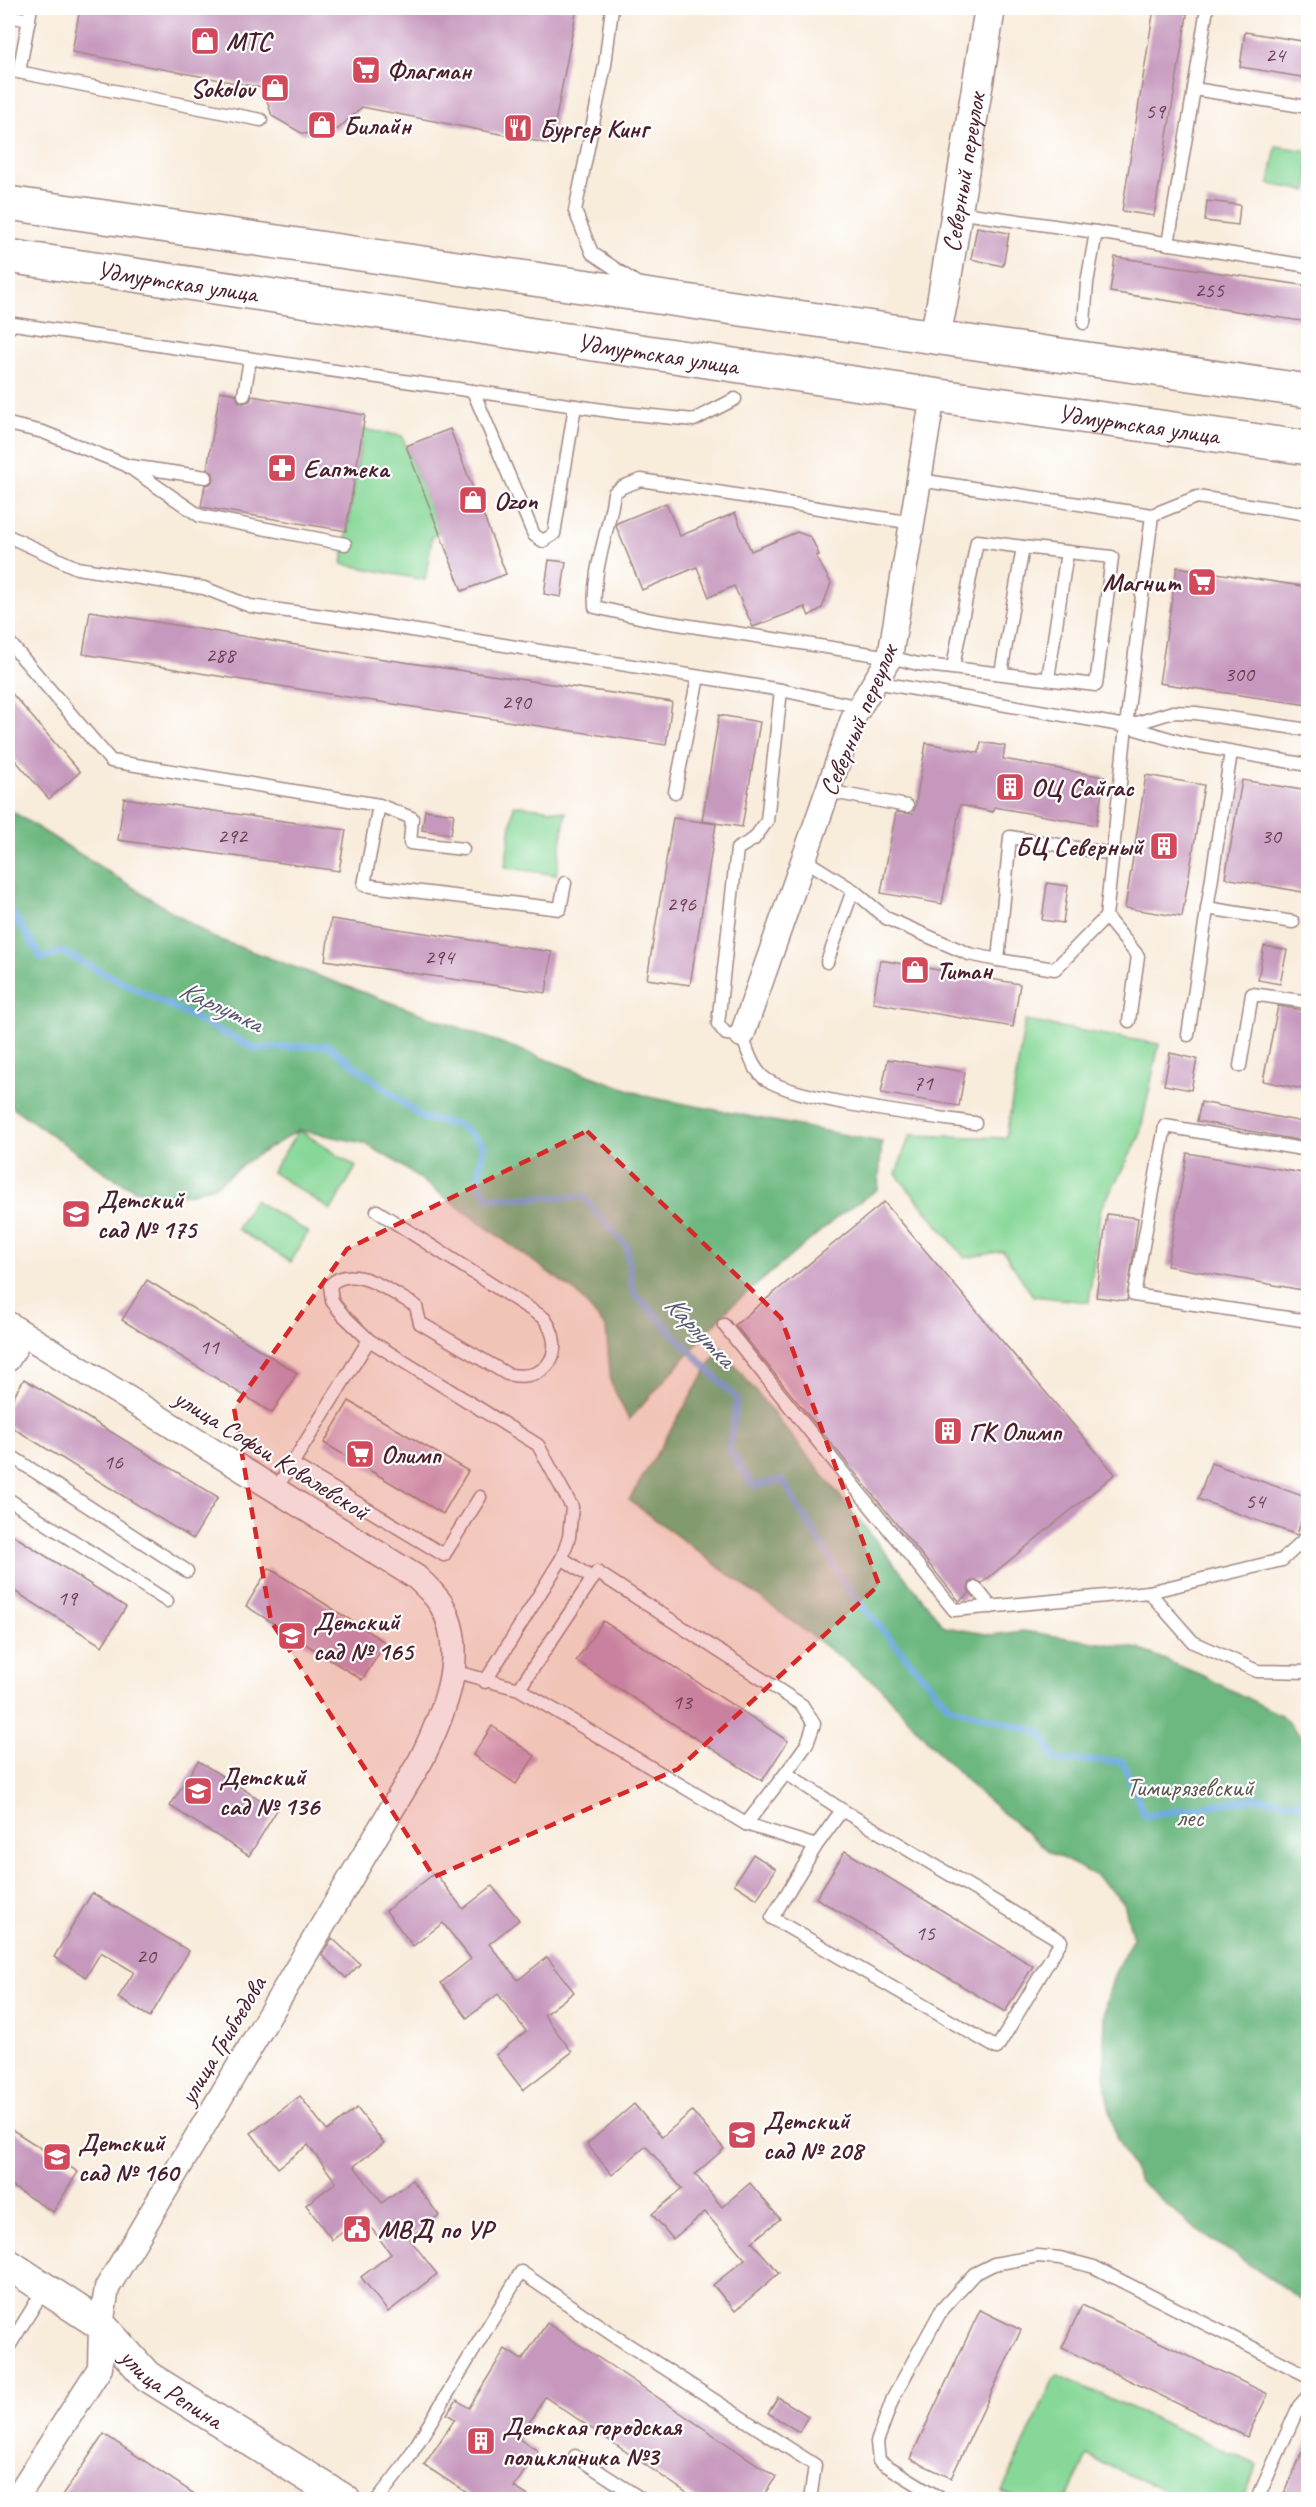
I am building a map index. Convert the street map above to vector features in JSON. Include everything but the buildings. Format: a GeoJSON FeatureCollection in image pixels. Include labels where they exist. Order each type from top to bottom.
{"type":"FeatureCollection","features":[{"type":"Feature","properties":{"kind":"main road","name":"Удмуртская улица"},"geometry":{"type":"LineString","coordinates":[[8,203],[1308,391]]}},
{"type":"Feature","properties":{"kind":"main road","name":"Удмуртская улица"},"geometry":{"type":"LineString","coordinates":[[8,256],[933,395],[1308,448]]}},
{"type":"Feature","properties":{"kind":"street","name":"Северный переулок"},"geometry":{"type":"LineString","coordinates":[[934,336],[971,95],[990,8]]}},
{"type":"Feature","properties":{"kind":"street","name":"Северный переулок"},"geometry":{"type":"LineString","coordinates":[[742,1035],[854,716],[890,657],[933,395]]}},
{"type":"Feature","properties":{"kind":"street"},"geometry":{"type":"LineString","coordinates":[[8,1359],[15,1329]]}},
{"type":"Feature","properties":{"kind":"street","name":"улица Софьи Ковалевской"},"geometry":{"type":"LineString","coordinates":[[15,1329],[416,1576],[442,1606],[450,1630],[453,1671]]}},
{"type":"Feature","properties":{"kind":"street","name":"улица Грибоедова"},"geometry":{"type":"LineString","coordinates":[[15,2499],[100,2368],[101,2325],[107,2288],[421,1760],[438,1726],[453,1671]]}},
{"type":"Feature","properties":{"kind":"street","name":"улица Репина"},"geometry":{"type":"LineString","coordinates":[[8,2264],[101,2325],[147,2376],[345,2499]]}},
{"type":"Feature","properties":{"kind":"lane"},"geometry":{"type":"LineString","coordinates":[[612,8],[605,64],[575,211],[592,253],[657,296]]}},
{"type":"Feature","properties":{"kind":"lane"},"geometry":{"type":"LineString","coordinates":[[1168,244],[1207,8]]}},
{"type":"Feature","properties":{"kind":"lane"},"geometry":{"type":"LineString","coordinates":[[8,16],[30,14],[13,71],[261,120]]}},
{"type":"Feature","properties":{"kind":"lane"},"geometry":{"type":"LineString","coordinates":[[1194,89],[1308,107]]}},
{"type":"Feature","properties":{"kind":"lane"},"geometry":{"type":"LineString","coordinates":[[953,211],[1308,266]]}},
{"type":"Feature","properties":{"kind":"lane"},"geometry":{"type":"LineString","coordinates":[[1084,323],[1087,283],[1095,232]]}},
{"type":"Feature","properties":{"kind":"lane"},"geometry":{"type":"LineString","coordinates":[[8,329],[14,324],[575,406],[694,420],[735,399]]}},
{"type":"Feature","properties":{"kind":"lane"},"geometry":{"type":"LineString","coordinates":[[244,395],[250,359]]}},
{"type":"Feature","properties":{"kind":"lane"},"geometry":{"type":"LineString","coordinates":[[473,391],[534,535],[543,541],[554,534],[575,406]]}},
{"type":"Feature","properties":{"kind":"lane"},"geometry":{"type":"LineString","coordinates":[[8,423],[43,432],[126,465],[200,516],[345,544]]}},
{"type":"Feature","properties":{"kind":"lane"},"geometry":{"type":"LineString","coordinates":[[126,465],[206,477]]}},
{"type":"Feature","properties":{"kind":"lane"},"geometry":{"type":"LineString","coordinates":[[912,522],[641,480],[622,487],[614,493],[609,526],[593,585],[595,607],[652,620],[918,663],[952,668],[1096,685],[1112,557],[977,541],[952,668]]}},
{"type":"Feature","properties":{"kind":"lane"},"geometry":{"type":"LineString","coordinates":[[919,480],[1152,515],[1197,497],[1308,514]]}},
{"type":"Feature","properties":{"kind":"lane"},"geometry":{"type":"LineString","coordinates":[[805,860],[853,890],[886,918],[969,954],[1055,969],[1106,917],[1126,726],[1152,515]]}},
{"type":"Feature","properties":{"kind":"lane"},"geometry":{"type":"LineString","coordinates":[[8,536],[77,568],[204,588],[250,606],[354,620],[781,690],[860,707]]}},
{"type":"Feature","properties":{"kind":"lane"},"geometry":{"type":"LineString","coordinates":[[1001,673],[1023,548]]}},
{"type":"Feature","properties":{"kind":"lane"},"geometry":{"type":"LineString","coordinates":[[1048,679],[1067,552]]}},
{"type":"Feature","properties":{"kind":"lane"},"geometry":{"type":"LineString","coordinates":[[8,641],[111,761],[379,805],[412,818],[410,843],[463,849]]}},
{"type":"Feature","properties":{"kind":"lane"},"geometry":{"type":"LineString","coordinates":[[675,792],[698,677]]}},
{"type":"Feature","properties":{"kind":"lane"},"geometry":{"type":"LineString","coordinates":[[875,682],[1126,726],[1184,743],[1308,765]]}},
{"type":"Feature","properties":{"kind":"lane"},"geometry":{"type":"LineString","coordinates":[[781,690],[767,821],[754,839],[737,849],[718,1024],[726,1034],[742,1035],[750,1059],[763,1077],[785,1090],[898,1112],[975,1123]]}},
{"type":"Feature","properties":{"kind":"lane"},"geometry":{"type":"LineString","coordinates":[[1126,726],[1173,712],[1196,713],[1308,730]]}},
{"type":"Feature","properties":{"kind":"lane"},"geometry":{"type":"LineString","coordinates":[[1188,1035],[1232,752]]}},
{"type":"Feature","properties":{"kind":"lane"},"geometry":{"type":"LineString","coordinates":[[827,791],[907,806]]}},
{"type":"Feature","properties":{"kind":"lane"},"geometry":{"type":"LineString","coordinates":[[379,805],[364,885],[560,909],[565,883]]}},
{"type":"Feature","properties":{"kind":"lane"},"geometry":{"type":"LineString","coordinates":[[998,960],[1010,837],[1113,854]]}},
{"type":"Feature","properties":{"kind":"lane"},"geometry":{"type":"LineString","coordinates":[[827,962],[853,890]]}},
{"type":"Feature","properties":{"kind":"lane"},"geometry":{"type":"LineString","coordinates":[[1207,908],[1293,922]]}},
{"type":"Feature","properties":{"kind":"lane"},"geometry":{"type":"LineString","coordinates":[[1106,917],[1138,956],[1129,1021]]}},
{"type":"Feature","properties":{"kind":"lane"},"geometry":{"type":"LineString","coordinates":[[1240,1066],[1251,994],[1308,1002]]}},
{"type":"Feature","properties":{"kind":"lane"},"geometry":{"type":"LineString","coordinates":[[1308,1150],[1165,1126],[1134,1294],[1308,1321]]}},
{"type":"Feature","properties":{"kind":"lane"},"geometry":{"type":"LineString","coordinates":[[377,1211],[544,1318],[550,1327],[555,1349],[550,1361],[530,1377],[521,1378],[507,1374],[420,1323],[416,1306],[360,1277],[350,1275],[337,1277],[330,1285],[332,1301],[369,1340],[538,1445],[572,1507],[569,1537],[562,1558],[486,1682]]}},
{"type":"Feature","properties":{"kind":"lane"},"geometry":{"type":"LineString","coordinates":[[724,1325],[954,1610],[1149,1592],[1282,1560],[1308,1536]]}},
{"type":"Feature","properties":{"kind":"lane"},"geometry":{"type":"LineString","coordinates":[[276,1490],[369,1340]]}},
{"type":"Feature","properties":{"kind":"lane"},"geometry":{"type":"LineString","coordinates":[[8,1454],[187,1571]]}},
{"type":"Feature","properties":{"kind":"lane"},"geometry":{"type":"LineString","coordinates":[[292,1464],[444,1555],[480,1497]]}},
{"type":"Feature","properties":{"kind":"lane"},"geometry":{"type":"LineString","coordinates":[[8,1499],[167,1601]]}},
{"type":"Feature","properties":{"kind":"lane"},"geometry":{"type":"LineString","coordinates":[[562,1558],[593,1579]]}},
{"type":"Feature","properties":{"kind":"lane"},"geometry":{"type":"LineString","coordinates":[[519,1689],[597,1572],[802,1706],[814,1724],[807,1744],[746,1824]]}},
{"type":"Feature","properties":{"kind":"lane"},"geometry":{"type":"LineString","coordinates":[[976,1588],[992,1607]]}},
{"type":"Feature","properties":{"kind":"lane"},"geometry":{"type":"LineString","coordinates":[[1149,1592],[1193,1642],[1257,1671],[1308,1672]]}},
{"type":"Feature","properties":{"kind":"lane"},"geometry":{"type":"LineString","coordinates":[[453,1671],[486,1682],[519,1689],[746,1824],[816,1846]]}},
{"type":"Feature","properties":{"kind":"lane"},"geometry":{"type":"LineString","coordinates":[[786,1773],[842,1810],[1061,1941],[997,2048],[772,1918],[816,1846],[842,1810]]}},
{"type":"Feature","properties":{"kind":"lane"},"geometry":{"type":"LineString","coordinates":[[943,2499],[879,2461],[877,2442],[893,2398],[942,2309],[974,2274],[993,2264],[1038,2256],[1060,2258],[1094,2267],[1308,2376]]}},
{"type":"Feature","properties":{"kind":"lane"},"geometry":{"type":"LineString","coordinates":[[377,2499],[405,2464],[521,2272],[613,2335],[815,2465],[810,2499]]}},
{"type":"Feature","properties":{"kind":"lane"},"geometry":{"type":"LineString","coordinates":[[8,2348],[45,2289]]}},
{"type":"Feature","properties":{"kind":"lane"},"geometry":{"type":"LineString","coordinates":[[1257,2499],[1299,2406],[1308,2396]]}},
{"type":"Feature","properties":{"kind":"lane"},"geometry":{"type":"LineString","coordinates":[[575,2456],[643,2499]]}},
{"type":"Feature","properties":{"kind":"highlighted area"},"geometry":{"type":"Polygon","coordinates":[[[587,1131],[781,1318],[879,1585],[678,1769],[434,1877],[271,1621],[234,1408],[347,1249],[587,1131]]]}},
{"type":"Feature","properties":{"kind":"green space"},"geometry":{"type":"Polygon","coordinates":[[[1276,146],[1308,151],[1308,191],[1269,184],[1276,146]]]}},
{"type":"Feature","properties":{"kind":"green space"},"geometry":{"type":"Polygon","coordinates":[[[363,429],[402,436],[440,532],[432,537],[425,580],[342,564],[363,429]]]}},
{"type":"Feature","properties":{"kind":"green space"},"geometry":{"type":"Polygon","coordinates":[[[514,805],[566,812],[556,875],[505,867],[514,805]]]}},
{"type":"Feature","properties":{"kind":"green space"},"geometry":{"type":"Polygon","coordinates":[[[8,809],[212,937],[649,1097],[882,1142],[878,1189],[841,1214],[730,1307],[629,1420],[611,1383],[606,1328],[577,1293],[395,1161],[364,1143],[299,1130],[249,1160],[218,1184],[190,1194],[161,1196],[135,1190],[106,1173],[8,1104],[8,809]]]}},
{"type":"Feature","properties":{"kind":"green space"},"geometry":{"type":"Polygon","coordinates":[[[1025,1021],[1159,1044],[1139,1138],[1100,1211],[1089,1302],[1033,1296],[1003,1251],[965,1258],[896,1174],[910,1135],[1006,1138],[1025,1021]]]}},
{"type":"Feature","properties":{"kind":"green space"},"geometry":{"type":"Polygon","coordinates":[[[299,1130],[356,1167],[331,1210],[272,1172],[299,1130]]]}},
{"type":"Feature","properties":{"kind":"green space"},"geometry":{"type":"Polygon","coordinates":[[[254,1200],[308,1232],[291,1262],[237,1229],[254,1200]]]}},
{"type":"Feature","properties":{"kind":"green space","name":"Тимирязевский лес"},"geometry":{"type":"Polygon","coordinates":[[[720,1347],[945,1627],[992,1635],[1023,1631],[1139,1649],[1201,1675],[1281,1715],[1308,1744],[1308,2304],[1189,2224],[1139,2180],[1116,2137],[1106,2092],[1104,2039],[1106,2003],[1114,1975],[1133,1938],[1124,1903],[1095,1875],[1050,1852],[978,1792],[937,1751],[880,1687],[629,1500],[720,1347]]]}},
{"type":"Feature","properties":{"kind":"green space"},"geometry":{"type":"Polygon","coordinates":[[[1056,2374],[1257,2465],[1242,2499],[1183,2499],[1087,2456],[1067,2499],[1018,2499],[1002,2492],[1056,2374]]]}},
{"type":"Feature","properties":{"kind":"waterway","name":"Карлутка"},"geometry":{"type":"LineString","coordinates":[[8,906],[42,959],[62,952],[256,1049],[328,1045],[423,1118],[460,1125],[484,1146],[477,1182],[489,1198],[583,1197],[627,1247],[633,1292],[737,1399],[729,1450],[753,1486],[782,1480],[853,1596],[950,1707],[1041,1733],[1056,1761],[1122,1761],[1145,1816],[1258,1798],[1308,1804]]}},
{"type":"Feature","properties":{"kind":"place","name":"МТС"},"geometry":{"type":"Point","coordinates":[205,41]}},
{"type":"Feature","properties":{"kind":"place","name":"Флагман"},"geometry":{"type":"Point","coordinates":[366,70]}},
{"type":"Feature","properties":{"kind":"place","name":"Sokolov"},"geometry":{"type":"Point","coordinates":[275,88]}},
{"type":"Feature","properties":{"kind":"place","name":"Билайн"},"geometry":{"type":"Point","coordinates":[322,125]}},
{"type":"Feature","properties":{"kind":"place","name":"Бургер Кинг"},"geometry":{"type":"Point","coordinates":[518,128]}},
{"type":"Feature","properties":{"kind":"place","name":"Еаптека"},"geometry":{"type":"Point","coordinates":[282,468]}},
{"type":"Feature","properties":{"kind":"place","name":"Ozon"},"geometry":{"type":"Point","coordinates":[473,500]}},
{"type":"Feature","properties":{"kind":"place","name":"Магнит"},"geometry":{"type":"Point","coordinates":[1202,582]}},
{"type":"Feature","properties":{"kind":"place","name":"ОЦ Сайгас"},"geometry":{"type":"Point","coordinates":[1010,787]}},
{"type":"Feature","properties":{"kind":"place","name":"БЦ Северный"},"geometry":{"type":"Point","coordinates":[1164,846]}},
{"type":"Feature","properties":{"kind":"place","name":"Титан"},"geometry":{"type":"Point","coordinates":[915,970]}},
{"type":"Feature","properties":{"kind":"place","name":"Детский сад № 175"},"geometry":{"type":"Point","coordinates":[76,1214]}},
{"type":"Feature","properties":{"kind":"place","name":"ГК Олимп"},"geometry":{"type":"Point","coordinates":[948,1431]}},
{"type":"Feature","properties":{"kind":"place","name":"Олимп"},"geometry":{"type":"Point","coordinates":[360,1454]}},
{"type":"Feature","properties":{"kind":"place","name":"Детский сад № 165"},"geometry":{"type":"Point","coordinates":[292,1636]}},
{"type":"Feature","properties":{"kind":"place","name":"Детский сад № 136"},"geometry":{"type":"Point","coordinates":[198,1791]}},
{"type":"Feature","properties":{"kind":"place","name":"Детский сад № 208"},"geometry":{"type":"Point","coordinates":[742,2135]}},
{"type":"Feature","properties":{"kind":"place","name":"Детский сад № 160"},"geometry":{"type":"Point","coordinates":[57,2157]}},
{"type":"Feature","properties":{"kind":"place","name":"МВД по УР"},"geometry":{"type":"Point","coordinates":[357,2229]}},
{"type":"Feature","properties":{"kind":"place","name":"Детская городская поликлиника №3"},"geometry":{"type":"Point","coordinates":[481,2441]}}]}
